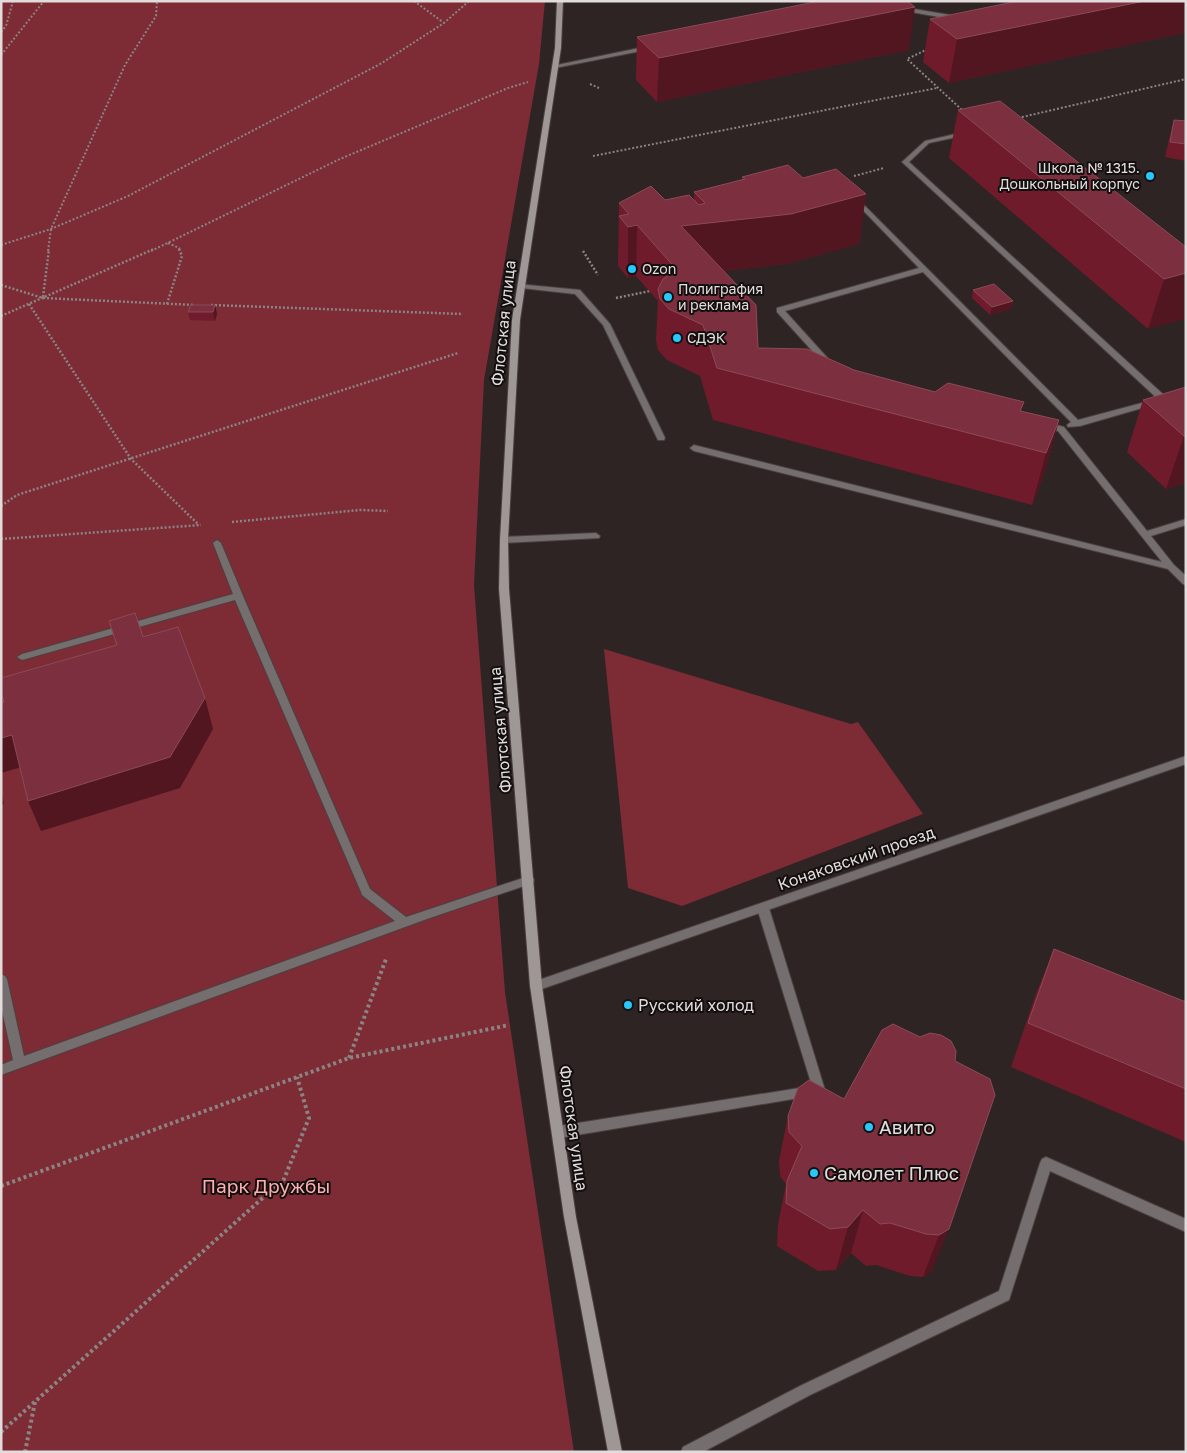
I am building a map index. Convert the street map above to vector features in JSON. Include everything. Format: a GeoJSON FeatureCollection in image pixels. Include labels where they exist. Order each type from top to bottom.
{"type":"FeatureCollection","features":[{"type":"Feature","properties":{"kind":"street","name":"Флотская улица"},"geometry":{"type":"LineString","coordinates":[[560,1],[558,48],[516,320],[504,540],[504,589],[529,880],[536,986],[570,1217],[614,1452]]}},
{"type":"Feature","properties":{"kind":"street"},"geometry":{"type":"LineString","coordinates":[[892,8],[966,20]]}},
{"type":"Feature","properties":{"kind":"street"},"geometry":{"type":"LineString","coordinates":[[554,66],[661,46]]}},
{"type":"Feature","properties":{"kind":"street"},"geometry":{"type":"LineString","coordinates":[[984,130],[927,142],[905,162],[1167,398],[1061,428],[1032,422]]}},
{"type":"Feature","properties":{"kind":"street"},"geometry":{"type":"LineString","coordinates":[[836,180],[1077,424]]}},
{"type":"Feature","properties":{"kind":"street"},"geometry":{"type":"LineString","coordinates":[[834,371],[780,310],[924,269]]}},
{"type":"Feature","properties":{"kind":"street"},"geometry":{"type":"LineString","coordinates":[[521,286],[577,292],[606,324],[662,438]]}},
{"type":"Feature","properties":{"kind":"street"},"geometry":{"type":"LineString","coordinates":[[1061,428],[1145,535],[1186,582]]}},
{"type":"Feature","properties":{"kind":"street"},"geometry":{"type":"LineString","coordinates":[[694,448],[1171,567]]}},
{"type":"Feature","properties":{"kind":"street"},"geometry":{"type":"LineString","coordinates":[[1145,535],[1186,522]]}},
{"type":"Feature","properties":{"kind":"street"},"geometry":{"type":"LineString","coordinates":[[504,540],[596,536]]}},
{"type":"Feature","properties":{"kind":"street"},"geometry":{"type":"LineString","coordinates":[[217,543],[366,892],[405,922]]}},
{"type":"Feature","properties":{"kind":"street"},"geometry":{"type":"LineString","coordinates":[[22,657],[238,596]]}},
{"type":"Feature","properties":{"kind":"street","name":"Конаковский проезд"},"geometry":{"type":"LineString","coordinates":[[536,986],[1186,760]]}},
{"type":"Feature","properties":{"kind":"street"},"geometry":{"type":"LineString","coordinates":[[1,1070],[405,922],[529,880]]}},
{"type":"Feature","properties":{"kind":"street"},"geometry":{"type":"LineString","coordinates":[[558,1132],[819,1090],[763,908]]}},
{"type":"Feature","properties":{"kind":"street"},"geometry":{"type":"LineString","coordinates":[[1,979],[20,1063]]}},
{"type":"Feature","properties":{"kind":"street"},"geometry":{"type":"LineString","coordinates":[[688,1452],[732,1427],[1004,1295],[1046,1163],[1186,1226]]}},
{"type":"Feature","properties":{"kind":"path"},"geometry":{"type":"LineString","coordinates":[[1,32],[6,26],[13,1]]}},
{"type":"Feature","properties":{"kind":"path"},"geometry":{"type":"LineString","coordinates":[[1,55],[44,1]]}},
{"type":"Feature","properties":{"kind":"path"},"geometry":{"type":"LineString","coordinates":[[43,298],[51,229],[125,65],[156,16],[157,1]]}},
{"type":"Feature","properties":{"kind":"path"},"geometry":{"type":"LineString","coordinates":[[414,1],[444,22]]}},
{"type":"Feature","properties":{"kind":"path"},"geometry":{"type":"LineString","coordinates":[[1,245],[51,229],[128,196],[219,149],[382,63],[444,22],[469,1]]}},
{"type":"Feature","properties":{"kind":"path"},"geometry":{"type":"LineString","coordinates":[[933,47],[907,60],[984,130],[1005,121],[1186,79]]}},
{"type":"Feature","properties":{"kind":"path"},"geometry":{"type":"LineString","coordinates":[[1,316],[168,243],[340,159],[508,88],[530,81]]}},
{"type":"Feature","properties":{"kind":"path"},"geometry":{"type":"LineString","coordinates":[[593,156],[938,88]]}},
{"type":"Feature","properties":{"kind":"path"},"geometry":{"type":"LineString","coordinates":[[836,180],[905,162]]}},
{"type":"Feature","properties":{"kind":"path"},"geometry":{"type":"LineString","coordinates":[[168,243],[179,248],[182,256],[168,304]]}},
{"type":"Feature","properties":{"kind":"path"},"geometry":{"type":"LineString","coordinates":[[1,285],[43,298],[197,305]]}},
{"type":"Feature","properties":{"kind":"path"},"geometry":{"type":"LineString","coordinates":[[613,299],[650,291]]}},
{"type":"Feature","properties":{"kind":"path"},"geometry":{"type":"LineString","coordinates":[[29,304],[131,459],[217,543]]}},
{"type":"Feature","properties":{"kind":"path"},"geometry":{"type":"LineString","coordinates":[[207,305],[463,314]]}},
{"type":"Feature","properties":{"kind":"path"},"geometry":{"type":"LineString","coordinates":[[1,506],[17,496],[458,353]]}},
{"type":"Feature","properties":{"kind":"path"},"geometry":{"type":"LineString","coordinates":[[228,522],[360,510],[388,511]]}},
{"type":"Feature","properties":{"kind":"path"},"geometry":{"type":"LineString","coordinates":[[1,539],[209,524]]}},
{"type":"Feature","properties":{"kind":"path"},"geometry":{"type":"LineString","coordinates":[[349,1058],[386,958]]}},
{"type":"Feature","properties":{"kind":"path"},"geometry":{"type":"LineString","coordinates":[[1,1186],[349,1058],[509,1026]]}},
{"type":"Feature","properties":{"kind":"path"},"geometry":{"type":"LineString","coordinates":[[1,1432],[284,1179],[309,1118],[297,1077]]}},
{"type":"Feature","properties":{"kind":"path"},"geometry":{"type":"LineString","coordinates":[[25,1452],[35,1401]]}},
{"type":"Feature","properties":{"kind":"green space","name":"Парк Дружбы"},"geometry":{"type":"Polygon","coordinates":[[[1,1],[545,1],[539,64],[484,380],[474,585],[505,992],[574,1452],[1,1452],[1,1]]]}},
{"type":"Feature","properties":{"kind":"green space"},"geometry":{"type":"Polygon","coordinates":[[[604,649],[851,724],[858,722],[923,814],[682,906],[628,888],[604,649]]]}},
{"type":"Feature","properties":{"kind":"building"},"geometry":{"type":"Polygon","coordinates":[[[820,1],[907,1],[915,7],[659,58],[637,37],[820,1]]]}},
{"type":"Feature","properties":{"kind":"building"},"geometry":{"type":"Polygon","coordinates":[[[1018,1],[1145,1],[957,39],[930,19],[1018,1]]]}},
{"type":"Feature","properties":{"kind":"building"},"geometry":{"type":"Polygon","coordinates":[[[1000,101],[1186,247],[1186,273],[1164,279],[958,110],[1000,101]]]}},
{"type":"Feature","properties":{"kind":"building"},"geometry":{"type":"Polygon","coordinates":[[[1174,120],[1186,121],[1186,144],[1170,142],[1174,120]]]}},
{"type":"Feature","properties":{"kind":"building"},"geometry":{"type":"Polygon","coordinates":[[[788,165],[803,178],[836,169],[866,194],[791,214],[681,226],[756,305],[758,348],[807,349],[854,370],[935,392],[948,383],[1024,402],[1020,411],[1059,420],[1046,453],[717,368],[703,325],[669,309],[660,299],[658,289],[663,279],[677,270],[637,225],[628,227],[619,216],[629,214],[619,203],[651,186],[665,200],[689,195],[699,205],[705,203],[694,192],[745,179],[742,177],[788,165]]]}},
{"type":"Feature","properties":{"kind":"building"},"geometry":{"type":"Polygon","coordinates":[[[994,284],[1013,301],[992,307],[973,290],[994,284]]]}},
{"type":"Feature","properties":{"kind":"building"},"geometry":{"type":"Polygon","coordinates":[[[191,305],[215,305],[213,312],[188,312],[191,305]]]}},
{"type":"Feature","properties":{"kind":"building"},"geometry":{"type":"Polygon","coordinates":[[[1186,387],[1186,436],[1184,436],[1143,400],[1186,387]]]}},
{"type":"Feature","properties":{"kind":"building"},"geometry":{"type":"Polygon","coordinates":[[[135,613],[143,637],[178,627],[205,698],[170,757],[28,801],[12,735],[1,738],[1,703],[4,702],[1,692],[1,678],[117,645],[109,621],[135,613]]]}},
{"type":"Feature","properties":{"kind":"building"},"geometry":{"type":"Polygon","coordinates":[[[1054,949],[1186,1002],[1186,1089],[1028,1023],[1054,949]]]}},
{"type":"Feature","properties":{"kind":"building"},"geometry":{"type":"Polygon","coordinates":[[[893,1024],[920,1037],[930,1033],[941,1035],[951,1041],[956,1051],[955,1061],[990,1079],[995,1095],[949,1229],[939,1235],[926,1234],[890,1223],[880,1224],[863,1210],[848,1227],[830,1229],[786,1203],[787,1181],[802,1146],[789,1132],[788,1116],[798,1088],[809,1080],[844,1099],[882,1030],[893,1024]]]}},
{"type":"Feature","properties":{"kind":"place","name":"Школа № 1315. Дошкольный корпус"},"geometry":{"type":"Point","coordinates":[1150,176]}},
{"type":"Feature","properties":{"kind":"place","name":"Ozon"},"geometry":{"type":"Point","coordinates":[632,269]}},
{"type":"Feature","properties":{"kind":"place","name":"Полиграфия и реклама"},"geometry":{"type":"Point","coordinates":[668,297]}},
{"type":"Feature","properties":{"kind":"place","name":"СДЭК"},"geometry":{"type":"Point","coordinates":[677,338]}},
{"type":"Feature","properties":{"kind":"place","name":"Русский холод"},"geometry":{"type":"Point","coordinates":[628,1005]}},
{"type":"Feature","properties":{"kind":"place","name":"Авито"},"geometry":{"type":"Point","coordinates":[869,1127]}},
{"type":"Feature","properties":{"kind":"place","name":"Самолет Плюс"},"geometry":{"type":"Point","coordinates":[814,1173]}}]}
